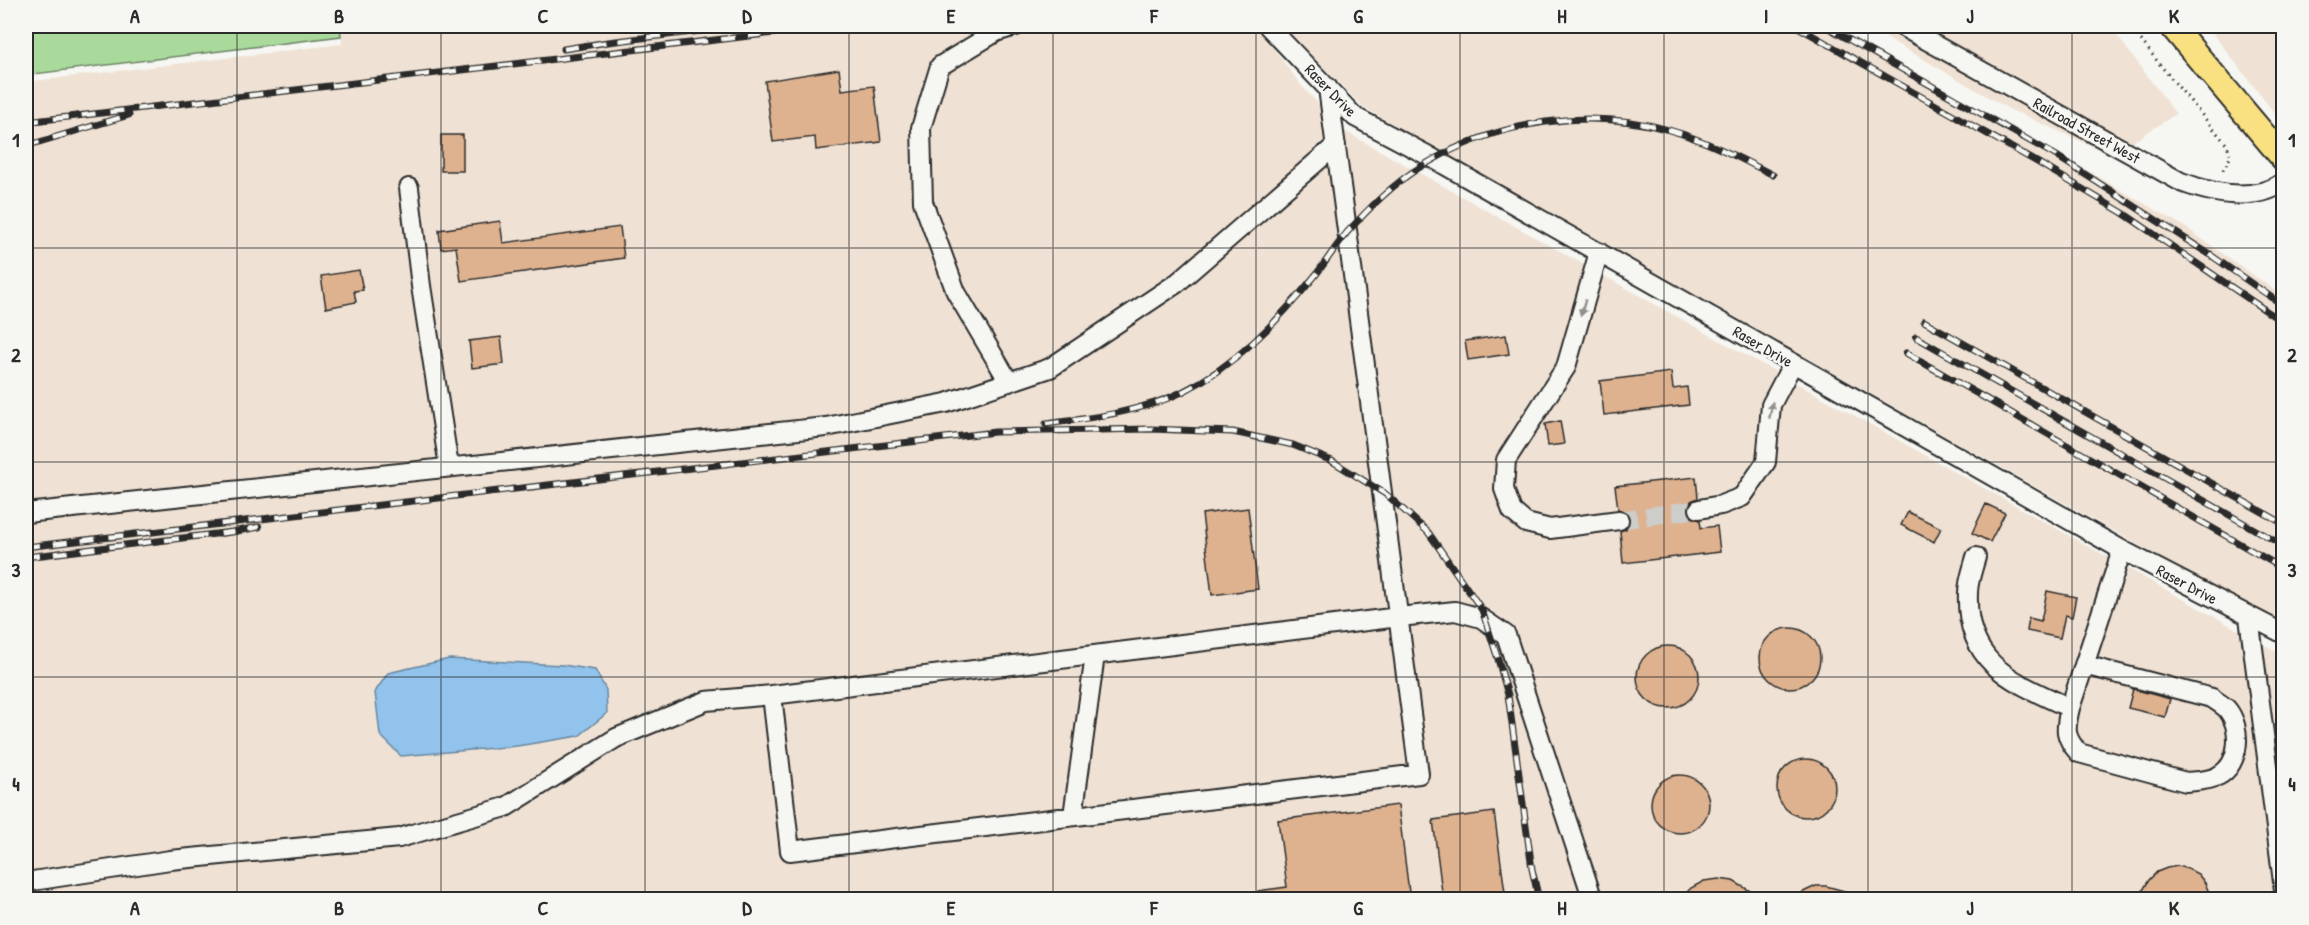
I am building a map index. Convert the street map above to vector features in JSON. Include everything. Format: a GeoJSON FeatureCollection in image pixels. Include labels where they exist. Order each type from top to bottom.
{"type":"FeatureCollection","features":[{"type":"Feature","properties":{"kind":"main road"},"geometry":{"type":"LineString","coordinates":[[2172,26],[2283,159]]}},
{"type":"Feature","properties":{"kind":"street"},"geometry":{"type":"LineString","coordinates":[[1009,381],[956,292],[923,202],[921,128],[940,66],[996,32],[1016,26]]}},
{"type":"Feature","properties":{"kind":"street","name":"Raser Drive"},"geometry":{"type":"LineString","coordinates":[[1268,26],[1355,117],[1599,252],[2122,550],[2283,634]]}},
{"type":"Feature","properties":{"kind":"street","name":"Railroad Street West"},"geometry":{"type":"LineString","coordinates":[[1901,26],[2181,182],[2201,190],[2231,195],[2261,192],[2283,182]]}},
{"type":"Feature","properties":{"kind":"street"},"geometry":{"type":"LineString","coordinates":[[772,695],[790,851],[1419,774],[1328,88]]}},
{"type":"Feature","properties":{"kind":"street"},"geometry":{"type":"LineString","coordinates":[[26,513],[826,427],[946,403],[1050,368],[1177,283],[1336,146]]}},
{"type":"Feature","properties":{"kind":"street"},"geometry":{"type":"LineString","coordinates":[[409,188],[421,286],[449,467]]}},
{"type":"Feature","properties":{"kind":"street"},"geometry":{"type":"LineString","coordinates":[[1599,252],[1566,367],[1506,460],[1504,489],[1512,511],[1526,523],[1550,529],[1619,519]]}},
{"type":"Feature","properties":{"kind":"street"},"geometry":{"type":"LineString","coordinates":[[1699,509],[1721,505],[1742,497],[1766,462],[1771,405],[1793,363]]}},
{"type":"Feature","properties":{"kind":"street"},"geometry":{"type":"LineString","coordinates":[[2084,665],[2212,698],[2226,709],[2236,725],[2235,753],[2229,767],[2219,776],[2204,781],[2186,782],[2079,753],[2069,743],[2065,727],[2070,708],[2084,665],[2122,550]]}},
{"type":"Feature","properties":{"kind":"street"},"geometry":{"type":"LineString","coordinates":[[1976,557],[1968,592],[1970,629],[1984,657],[2016,683],[2070,708]]}},
{"type":"Feature","properties":{"kind":"street"},"geometry":{"type":"LineString","coordinates":[[26,882],[170,860],[399,838],[506,807],[616,738],[706,702],[1455,611],[1480,618],[1506,635],[1593,900]]}},
{"type":"Feature","properties":{"kind":"street"},"geometry":{"type":"LineString","coordinates":[[2249,617],[2281,850],[2283,890]]}},
{"type":"Feature","properties":{"kind":"street"},"geometry":{"type":"LineString","coordinates":[[1072,816],[1095,655]]}},
{"type":"Feature","properties":{"kind":"path"},"geometry":{"type":"LineString","coordinates":[[2130,26],[2227,145],[2231,156],[2223,170]]}},
{"type":"Feature","properties":{"kind":"shaded area"},"geometry":{"type":"Polygon","coordinates":[[[340,26],[1248,26],[1262,33],[1301,85],[1341,129],[2283,655],[2283,899],[26,899],[26,82],[342,44],[340,26]]]}},
{"type":"Feature","properties":{"kind":"shaded area"},"geometry":{"type":"Polygon","coordinates":[[[1275,26],[1833,26],[2182,225],[2283,296],[2283,640],[2147,550],[1363,107],[1301,45],[1275,26]]]}},
{"type":"Feature","properties":{"kind":"shaded area"},"geometry":{"type":"Polygon","coordinates":[[[1866,26],[2110,26],[2176,114],[2112,155],[2009,109],[1866,26]]]}},
{"type":"Feature","properties":{"kind":"shaded area"},"geometry":{"type":"Polygon","coordinates":[[[2207,26],[2283,26],[2283,123],[2279,119],[2207,26]]]}},
{"type":"Feature","properties":{"kind":"green space"},"geometry":{"type":"Polygon","coordinates":[[[26,26],[340,26],[341,36],[26,75],[26,26]]]}},
{"type":"Feature","properties":{"kind":"water"},"geometry":{"type":"Polygon","coordinates":[[[449,659],[563,665],[595,670],[606,690],[607,713],[579,736],[517,746],[401,756],[380,735],[375,692],[388,673],[449,659]]]}},
{"type":"Feature","properties":{"kind":"building"},"geometry":{"type":"Polygon","coordinates":[[[839,69],[842,90],[874,86],[881,142],[816,150],[815,137],[773,142],[765,81],[839,69]]]}},
{"type":"Feature","properties":{"kind":"building"},"geometry":{"type":"Polygon","coordinates":[[[441,135],[463,135],[463,171],[441,171],[441,135]]]}},
{"type":"Feature","properties":{"kind":"building"},"geometry":{"type":"Polygon","coordinates":[[[500,221],[503,243],[620,227],[624,258],[461,281],[456,247],[441,249],[439,230],[500,221]]]}},
{"type":"Feature","properties":{"kind":"building"},"geometry":{"type":"Polygon","coordinates":[[[359,270],[363,290],[354,291],[356,302],[326,308],[321,276],[359,270]]]}},
{"type":"Feature","properties":{"kind":"building"},"geometry":{"type":"Polygon","coordinates":[[[1506,335],[1509,354],[1468,360],[1465,341],[1506,335]]]}},
{"type":"Feature","properties":{"kind":"building"},"geometry":{"type":"Polygon","coordinates":[[[501,337],[504,364],[472,368],[469,341],[501,337]]]}},
{"type":"Feature","properties":{"kind":"building"},"geometry":{"type":"Polygon","coordinates":[[[1671,372],[1673,389],[1687,387],[1689,405],[1604,415],[1600,381],[1671,372]]]}},
{"type":"Feature","properties":{"kind":"building"},"geometry":{"type":"Polygon","coordinates":[[[1560,421],[1564,444],[1548,446],[1545,424],[1560,421]]]}},
{"type":"Feature","properties":{"kind":"building"},"geometry":{"type":"Polygon","coordinates":[[[1696,477],[1698,498],[1691,501],[1688,512],[1691,517],[1700,520],[1701,528],[1717,526],[1720,552],[1623,563],[1620,531],[1626,529],[1630,519],[1628,513],[1618,509],[1615,486],[1696,477]]]}},
{"type":"Feature","properties":{"kind":"building"},"geometry":{"type":"Polygon","coordinates":[[[1986,504],[2005,513],[1990,542],[1972,533],[1986,504]]]}},
{"type":"Feature","properties":{"kind":"building"},"geometry":{"type":"Polygon","coordinates":[[[1248,508],[1258,589],[1212,595],[1202,514],[1248,508]]]}},
{"type":"Feature","properties":{"kind":"building"},"geometry":{"type":"Polygon","coordinates":[[[1908,512],[1941,528],[1934,542],[1901,525],[1908,512]]]}},
{"type":"Feature","properties":{"kind":"building"},"geometry":{"type":"Polygon","coordinates":[[[2047,591],[2076,597],[2072,617],[2065,615],[2060,638],[2027,631],[2029,618],[2041,621],[2047,591]]]}},
{"type":"Feature","properties":{"kind":"building"},"geometry":{"type":"Polygon","coordinates":[[[1790,628],[1807,633],[1815,641],[1820,658],[1815,675],[1807,683],[1790,688],[1773,683],[1765,675],[1760,658],[1765,641],[1773,633],[1790,628]]]}},
{"type":"Feature","properties":{"kind":"building"},"geometry":{"type":"Polygon","coordinates":[[[1668,646],[1680,648],[1690,655],[1697,665],[1699,677],[1697,689],[1690,699],[1680,706],[1668,708],[1656,706],[1646,699],[1639,689],[1637,677],[1639,665],[1646,655],[1656,648],[1668,646]]]}},
{"type":"Feature","properties":{"kind":"building"},"geometry":{"type":"Polygon","coordinates":[[[2133,689],[2170,699],[2165,717],[2128,708],[2133,689]]]}},
{"type":"Feature","properties":{"kind":"building"},"geometry":{"type":"Polygon","coordinates":[[[1806,759],[1817,761],[1830,772],[1835,788],[1833,799],[1822,812],[1806,817],[1795,815],[1782,804],[1777,788],[1779,777],[1790,764],[1806,759]]]}},
{"type":"Feature","properties":{"kind":"building"},"geometry":{"type":"Polygon","coordinates":[[[1674,775],[1686,775],[1701,783],[1709,798],[1709,810],[1701,825],[1686,833],[1674,833],[1659,825],[1651,810],[1651,798],[1659,783],[1674,775]]]}},
{"type":"Feature","properties":{"kind":"building"},"geometry":{"type":"Polygon","coordinates":[[[1398,805],[1410,900],[1259,900],[1258,891],[1287,887],[1278,820],[1398,805]]]}},
{"type":"Feature","properties":{"kind":"building"},"geometry":{"type":"Polygon","coordinates":[[[1494,812],[1506,900],[1443,900],[1433,820],[1494,812]]]}},
{"type":"Feature","properties":{"kind":"building"},"geometry":{"type":"Polygon","coordinates":[[[2178,866],[2198,874],[2205,883],[2212,900],[2142,900],[2143,890],[2157,872],[2178,866]]]}},
{"type":"Feature","properties":{"kind":"building"},"geometry":{"type":"Polygon","coordinates":[[[1719,879],[1733,881],[1766,900],[1679,900],[1691,888],[1704,881],[1719,879]]]}},
{"type":"Feature","properties":{"kind":"building"},"geometry":{"type":"Polygon","coordinates":[[[1816,886],[1826,886],[1860,895],[1860,900],[1786,900],[1816,886]]]}},
{"type":"Feature","properties":{"kind":"tunnel"},"geometry":{"type":"LineString","coordinates":[[1619,520],[1699,509]]}},
{"type":"Feature","properties":{"kind":"railway"},"geometry":{"type":"LineString","coordinates":[[564,49],[743,26]]}},
{"type":"Feature","properties":{"kind":"railway"},"geometry":{"type":"LineString","coordinates":[[26,122],[833,26]]}},
{"type":"Feature","properties":{"kind":"railway"},"geometry":{"type":"LineString","coordinates":[[1796,26],[2123,213],[2284,323]]}},
{"type":"Feature","properties":{"kind":"railway"},"geometry":{"type":"LineString","coordinates":[[1825,26],[2055,155],[2212,256],[2284,306]]}},
{"type":"Feature","properties":{"kind":"railway"},"geometry":{"type":"LineString","coordinates":[[26,146],[129,115]]}},
{"type":"Feature","properties":{"kind":"railway"},"geometry":{"type":"LineString","coordinates":[[1046,424],[1098,417],[1150,405],[1182,392],[1220,369],[1238,356],[1286,310],[1348,232],[1388,191],[1429,162],[1485,136],[1546,122],[1577,119],[1639,123],[1696,139],[1773,175]]}},
{"type":"Feature","properties":{"kind":"railway"},"geometry":{"type":"LineString","coordinates":[[1924,321],[2284,524]]}},
{"type":"Feature","properties":{"kind":"railway"},"geometry":{"type":"LineString","coordinates":[[1916,337],[2284,546]]}},
{"type":"Feature","properties":{"kind":"railway"},"geometry":{"type":"LineString","coordinates":[[1906,353],[2284,569]]}},
{"type":"Feature","properties":{"kind":"railway"},"geometry":{"type":"LineString","coordinates":[[26,547],[995,432],[1150,429],[1233,432],[1293,445],[1332,461],[1387,495],[1428,532],[1482,610],[1508,695],[1532,869],[1539,900]]}},
{"type":"Feature","properties":{"kind":"railway"},"geometry":{"type":"LineString","coordinates":[[26,557],[259,527]]}}]}
